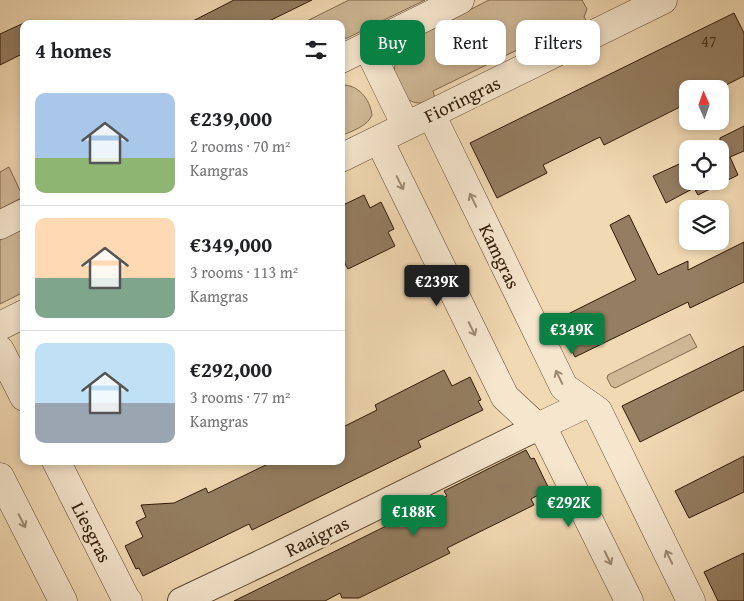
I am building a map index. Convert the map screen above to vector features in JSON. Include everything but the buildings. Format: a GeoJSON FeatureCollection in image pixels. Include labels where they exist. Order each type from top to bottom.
{"type":"FeatureCollection","features":[{"type":"Feature","properties":{"kind":"street"},"geometry":{"type":"LineString","coordinates":[[420,20],[460,0]]}},
{"type":"Feature","properties":{"kind":"street","name":"Fioringras"},"geometry":{"type":"LineString","coordinates":[[345,156],[663,0]]}},
{"type":"Feature","properties":{"kind":"street"},"geometry":{"type":"LineString","coordinates":[[345,57],[360,50]]}},
{"type":"Feature","properties":{"kind":"street"},"geometry":{"type":"LineString","coordinates":[[376,65],[406,126]]}},
{"type":"Feature","properties":{"kind":"street","name":"Kamgras"},"geometry":{"type":"LineString","coordinates":[[431,114],[564,387],[598,411],[690,601]]}},
{"type":"Feature","properties":{"kind":"street"},"geometry":{"type":"LineString","coordinates":[[379,140],[505,397],[547,436],[629,601]]}},
{"type":"Feature","properties":{"kind":"street"},"geometry":{"type":"LineString","coordinates":[[0,225],[20,215]]}},
{"type":"Feature","properties":{"kind":"street"},"geometry":{"type":"LineString","coordinates":[[0,326],[20,316]]}},
{"type":"Feature","properties":{"kind":"street"},"geometry":{"type":"LineString","coordinates":[[0,350],[20,389]]}},
{"type":"Feature","properties":{"kind":"street","name":"Raaigras"},"geometry":{"type":"LineString","coordinates":[[181,601],[586,404]]}},
{"type":"Feature","properties":{"kind":"street","name":"Liesgras"},"geometry":{"type":"LineString","coordinates":[[58,465],[128,601]]}},
{"type":"Feature","properties":{"kind":"street"},"geometry":{"type":"LineString","coordinates":[[0,477],[63,601]]}},
{"type":"Feature","properties":{"kind":"shaded area"},"geometry":{"type":"Polygon","coordinates":[[[349,0],[425,0],[384,20],[360,20],[360,32],[345,39],[345,20],[309,20],[349,0]]]}},
{"type":"Feature","properties":{"kind":"shaded area"},"geometry":{"type":"Polygon","coordinates":[[[489,0],[582,0],[587,9],[584,17],[586,20],[516,20],[516,51],[506,55],[506,20],[450,20],[489,0]]]}},
{"type":"Feature","properties":{"kind":"shaded area"},"geometry":{"type":"Polygon","coordinates":[[[435,28],[435,65],[486,65],[433,91],[435,98],[417,103],[406,98],[394,73],[395,65],[425,65],[425,33],[435,28]]]}},
{"type":"Feature","properties":{"kind":"shaded area"},"geometry":{"type":"Polygon","coordinates":[[[345,85],[358,90],[366,98],[371,109],[372,115],[370,119],[355,130],[345,134],[345,85]]]}},
{"type":"Feature","properties":{"kind":"shaded area"},"geometry":{"type":"Polygon","coordinates":[[[9,167],[20,191],[20,199],[0,209],[0,172],[9,167]]]}},
{"type":"Feature","properties":{"kind":"shaded area"},"geometry":{"type":"Polygon","coordinates":[[[20,230],[20,294],[0,304],[0,240],[20,230]]]}},
{"type":"Feature","properties":{"kind":"shaded area"},"geometry":{"type":"Polygon","coordinates":[[[690,334],[697,347],[615,388],[611,386],[607,378],[608,375],[690,334]]]}}]}
